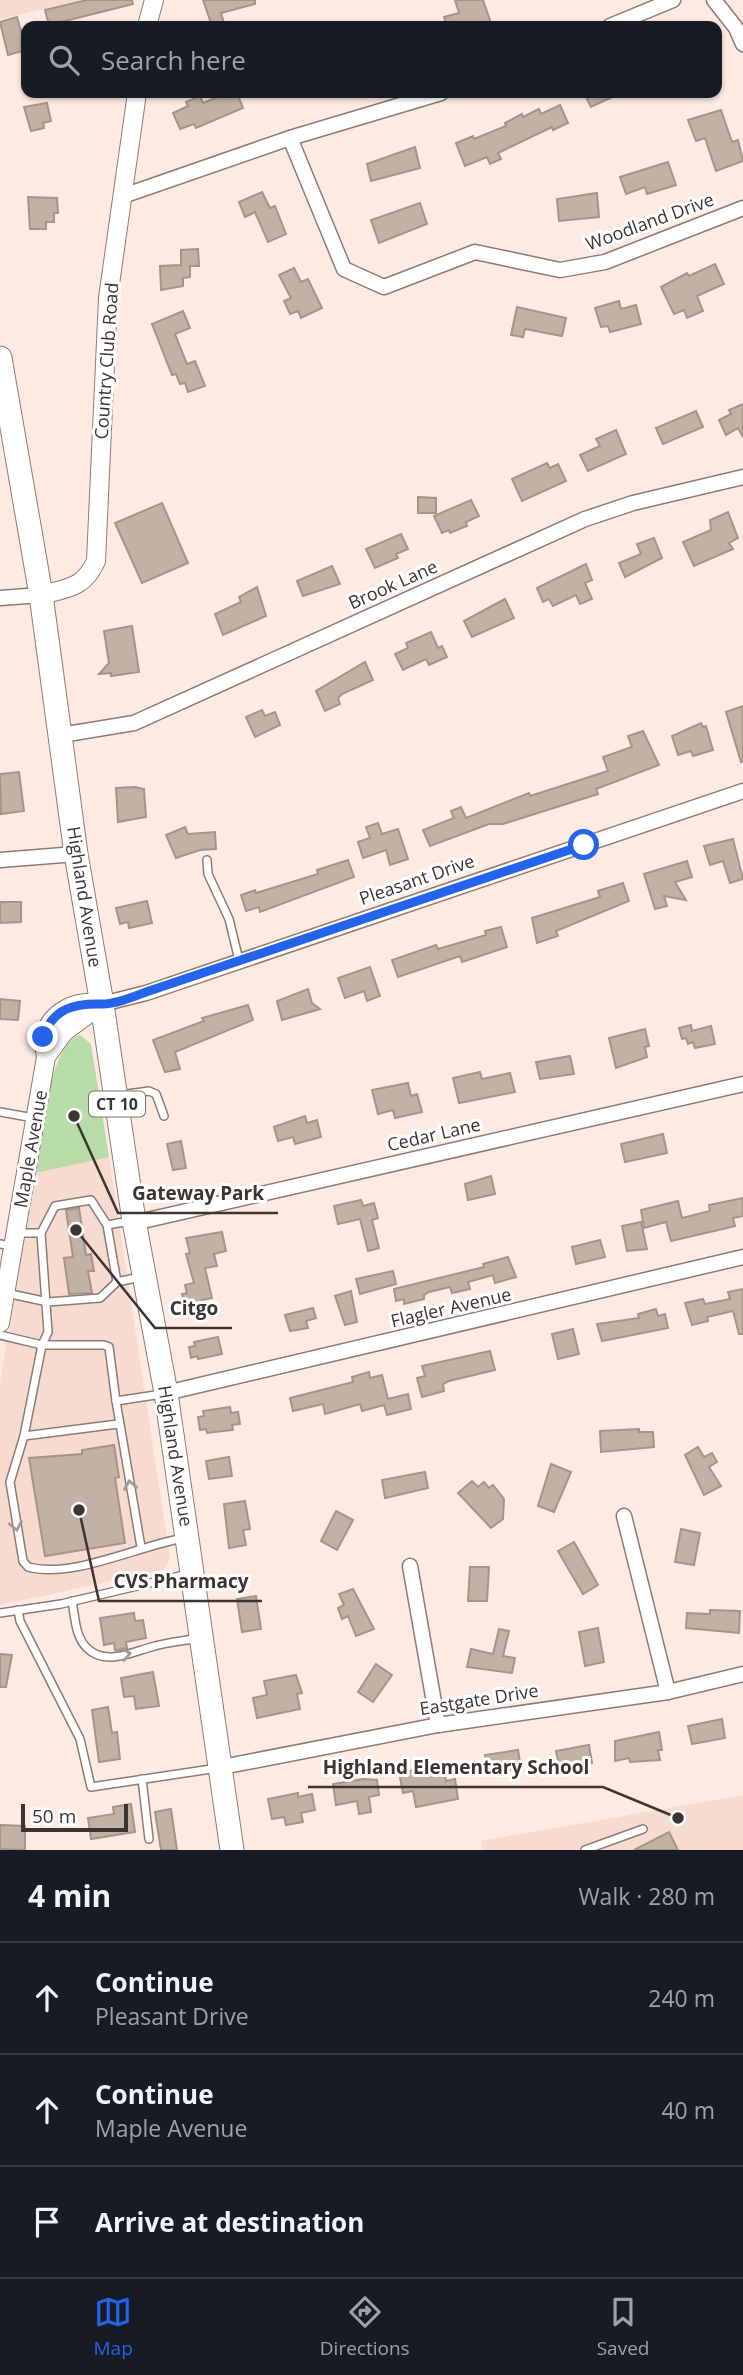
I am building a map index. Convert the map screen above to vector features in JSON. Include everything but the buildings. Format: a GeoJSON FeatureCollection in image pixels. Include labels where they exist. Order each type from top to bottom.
{"type":"FeatureCollection","features":[{"type":"Feature","properties":{"kind":"highway","name":"Highland Avenue"},"geometry":{"type":"LineString","coordinates":[[0,358],[41,595],[76,854],[102,1004],[134,1222],[166,1393],[232,1850]]}},
{"type":"Feature","properties":{"kind":"street"},"geometry":{"type":"LineString","coordinates":[[148,21],[154,0]]}},
{"type":"Feature","properties":{"kind":"street"},"geometry":{"type":"LineString","coordinates":[[622,21],[673,0]]}},
{"type":"Feature","properties":{"kind":"street"},"geometry":{"type":"LineString","coordinates":[[714,0],[736,28],[743,44]]}},
{"type":"Feature","properties":{"kind":"street","name":"Country Club Road"},"geometry":{"type":"LineString","coordinates":[[41,595],[71,588],[89,577],[96,561],[108,299],[136,98]]}},
{"type":"Feature","properties":{"kind":"street"},"geometry":{"type":"LineString","coordinates":[[123,197],[290,138],[424,98]]}},
{"type":"Feature","properties":{"kind":"street","name":"Woodland Drive"},"geometry":{"type":"LineString","coordinates":[[290,138],[344,269],[384,287],[474,252],[560,270],[605,262],[743,208]]}},
{"type":"Feature","properties":{"kind":"street","name":"Brook Lane"},"geometry":{"type":"LineString","coordinates":[[61,735],[134,723],[585,519],[634,502],[743,477]]}},
{"type":"Feature","properties":{"kind":"street"},"geometry":{"type":"LineString","coordinates":[[0,598],[41,595]]}},
{"type":"Feature","properties":{"kind":"street","name":"Pleasant Drive"},"geometry":{"type":"LineString","coordinates":[[102,1004],[146,992],[743,791]]}},
{"type":"Feature","properties":{"kind":"street"},"geometry":{"type":"LineString","coordinates":[[0,860],[76,854]]}},
{"type":"Feature","properties":{"kind":"street","name":"Maple Avenue"},"geometry":{"type":"LineString","coordinates":[[0,1323],[6,1293],[10,1241],[46,1057],[73,1024],[102,1004]]}},
{"type":"Feature","properties":{"kind":"street","name":"Cedar Lane"},"geometry":{"type":"LineString","coordinates":[[134,1222],[743,1084]]}},
{"type":"Feature","properties":{"kind":"street","name":"Flagler Avenue"},"geometry":{"type":"LineString","coordinates":[[166,1393],[743,1257]]}},
{"type":"Feature","properties":{"kind":"street"},"geometry":{"type":"LineString","coordinates":[[624,1516],[668,1692]]}},
{"type":"Feature","properties":{"kind":"street"},"geometry":{"type":"LineString","coordinates":[[410,1566],[438,1725]]}},
{"type":"Feature","properties":{"kind":"street","name":"Eastgate Drive"},"geometry":{"type":"LineString","coordinates":[[222,1767],[438,1725],[668,1692],[743,1674]]}},
{"type":"Feature","properties":{"kind":"lane"},"geometry":{"type":"LineString","coordinates":[[207,860],[208,874],[229,919],[239,960]]}},
{"type":"Feature","properties":{"kind":"lane"},"geometry":{"type":"LineString","coordinates":[[116,1096],[149,1091],[156,1094],[164,1116]]}},
{"type":"Feature","properties":{"kind":"lane"},"geometry":{"type":"LineString","coordinates":[[0,1112],[35,1118]]}},
{"type":"Feature","properties":{"kind":"lane"},"geometry":{"type":"LineString","coordinates":[[117,1282],[107,1225],[90,1200],[55,1206],[41,1233],[48,1332],[42,1345],[10,1490],[19,1545],[28,1567],[41,1570],[100,1561],[141,1547],[188,1537]]}},
{"type":"Feature","properties":{"kind":"lane"},"geometry":{"type":"LineString","coordinates":[[107,1225],[134,1222]]}},
{"type":"Feature","properties":{"kind":"lane"},"geometry":{"type":"LineString","coordinates":[[10,1241],[41,1233]]}},
{"type":"Feature","properties":{"kind":"lane"},"geometry":{"type":"LineString","coordinates":[[6,1293],[48,1303],[100,1298],[117,1282],[144,1276]]}},
{"type":"Feature","properties":{"kind":"lane"},"geometry":{"type":"LineString","coordinates":[[0,1335],[42,1345],[96,1344],[109,1347],[118,1424],[141,1547]]}},
{"type":"Feature","properties":{"kind":"lane"},"geometry":{"type":"LineString","coordinates":[[116,1401],[166,1393]]}},
{"type":"Feature","properties":{"kind":"lane"},"geometry":{"type":"LineString","coordinates":[[24,1436],[118,1424]]}},
{"type":"Feature","properties":{"kind":"lane"},"geometry":{"type":"LineString","coordinates":[[0,1613],[72,1601],[193,1573]]}},
{"type":"Feature","properties":{"kind":"lane"},"geometry":{"type":"LineString","coordinates":[[72,1601],[77,1632],[86,1648],[101,1657],[128,1655],[153,1646],[203,1637]]}},
{"type":"Feature","properties":{"kind":"lane"},"geometry":{"type":"LineString","coordinates":[[18,1610],[20,1622],[80,1739],[91,1787],[222,1767]]}},
{"type":"Feature","properties":{"kind":"lane"},"geometry":{"type":"LineString","coordinates":[[142,1779],[149,1839]]}},
{"type":"Feature","properties":{"kind":"lane"},"geometry":{"type":"LineString","coordinates":[[585,1850],[643,1829]]}},
{"type":"Feature","properties":{"kind":"shaded area"},"geometry":{"type":"Polygon","coordinates":[[[0,0],[83,0],[0,19],[0,0]]]}},
{"type":"Feature","properties":{"kind":"shaded area"},"geometry":{"type":"Polygon","coordinates":[[[109,1157],[170,1558],[165,1569],[0,1605],[0,1382],[36,1173],[109,1157]]]}},
{"type":"Feature","properties":{"kind":"shaded area"},"geometry":{"type":"Polygon","coordinates":[[[743,1795],[743,1850],[482,1850],[481,1841],[743,1795]]]}},
{"type":"Feature","properties":{"kind":"green space"},"geometry":{"type":"Polygon","coordinates":[[[80,1035],[91,1044],[109,1157],[36,1173],[54,1074],[69,1042],[80,1035]]]}},
{"type":"Feature","properties":{"kind":"place","name":"Gateway Park"},"geometry":{"type":"Point","coordinates":[74,1116]}},
{"type":"Feature","properties":{"kind":"place","name":"Citgo"},"geometry":{"type":"Point","coordinates":[76,1230]}},
{"type":"Feature","properties":{"kind":"place","name":"CVS Pharmacy"},"geometry":{"type":"Point","coordinates":[79,1510]}},
{"type":"Feature","properties":{"kind":"place","name":"Highland Elementary School"},"geometry":{"type":"Point","coordinates":[678,1818]}},
{"type":"Feature","properties":{"kind":"route"},"geometry":{"type":"LineString","coordinates":[[43,1037],[52,1021],[71,1005],[81,1002],[102,1004],[118,1001],[584,845]]}}]}
